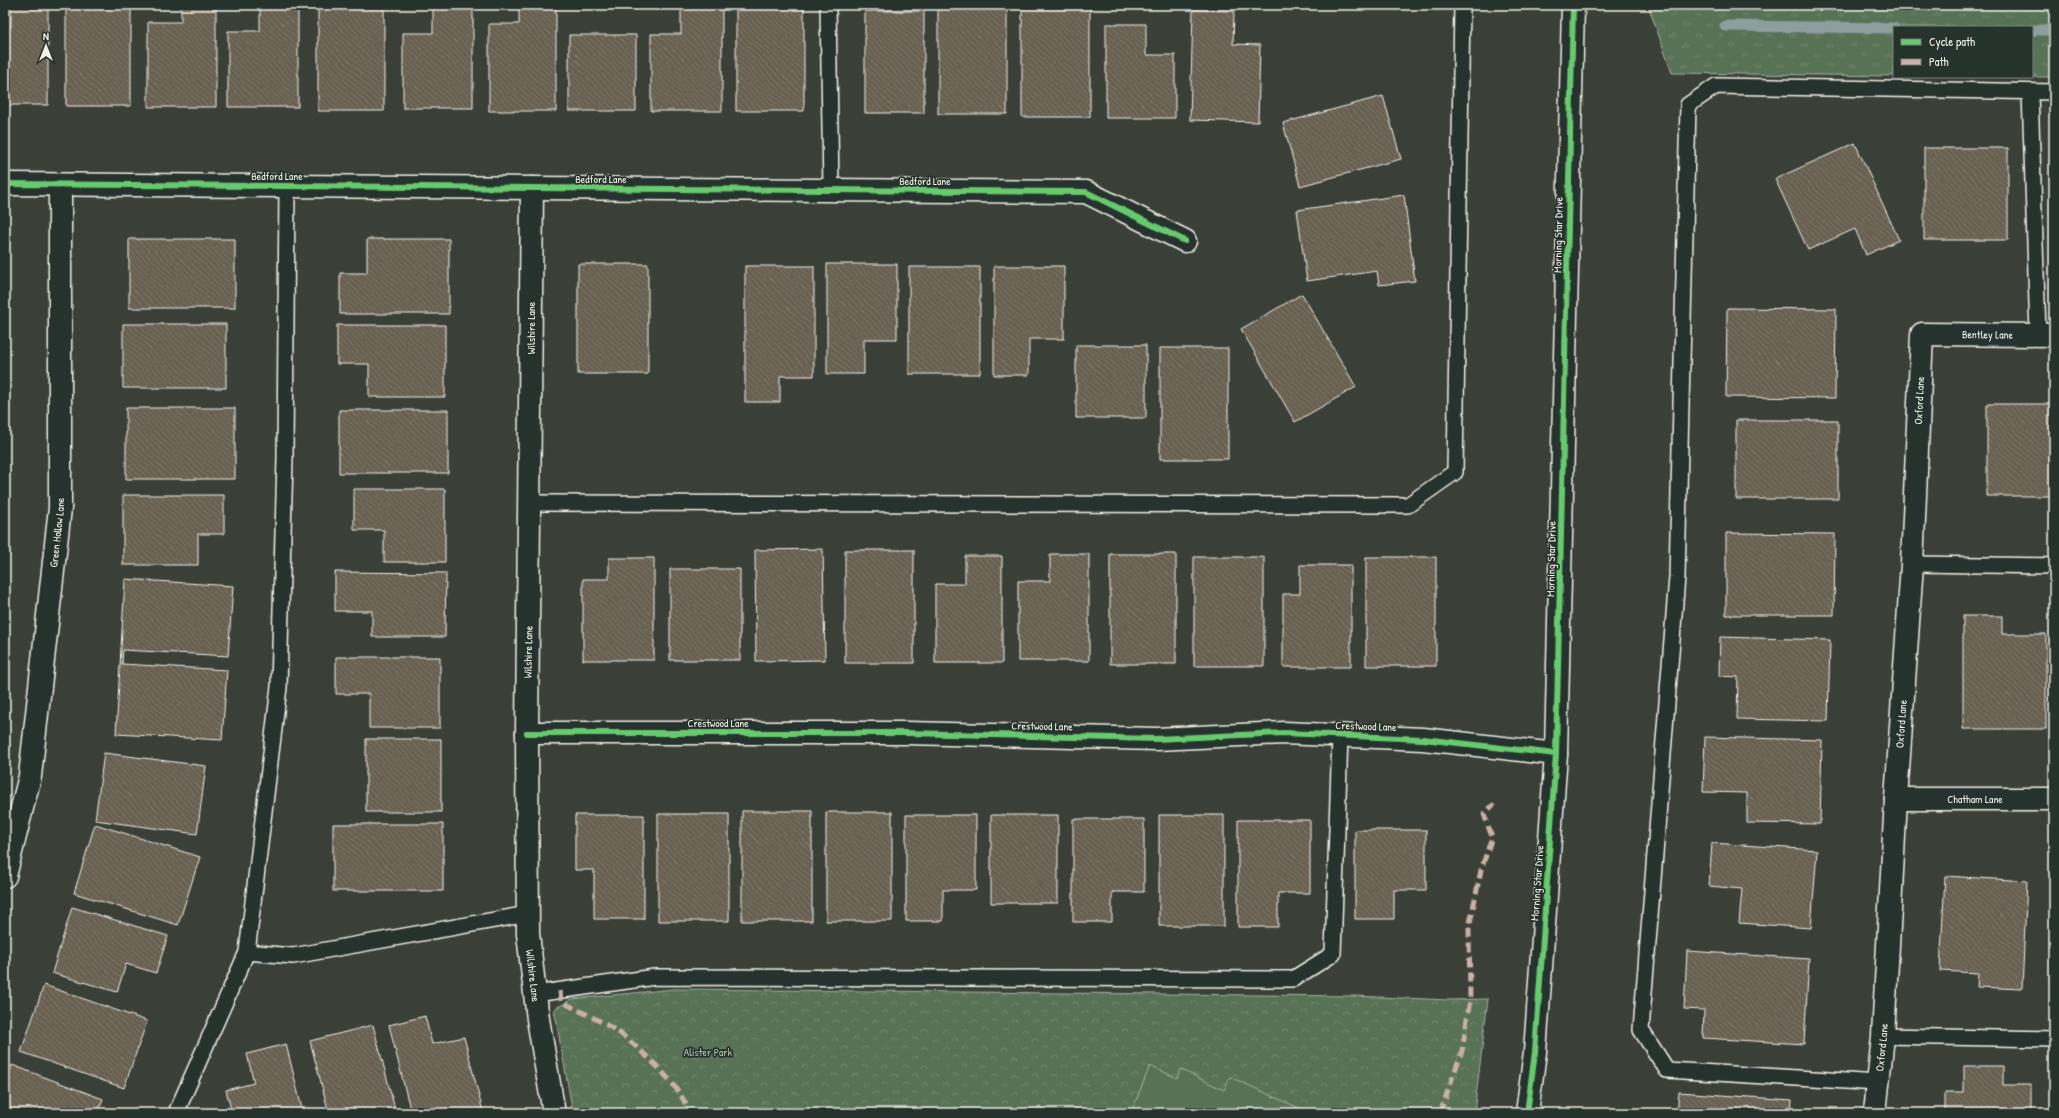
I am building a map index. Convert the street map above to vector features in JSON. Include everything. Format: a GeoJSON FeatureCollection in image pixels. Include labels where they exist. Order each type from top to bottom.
{"type":"FeatureCollection","features":[{"type":"Feature","properties":{"kind":"street","name":"Morning Star Drive"},"geometry":{"type":"LineString","coordinates":[[1527,1113],[1535,1052],[1556,754],[1572,5]]}},
{"type":"Feature","properties":{"kind":"street","name":"Bedford Lane"},"geometry":{"type":"LineString","coordinates":[[5,184],[1086,192],[1186,241]]}},
{"type":"Feature","properties":{"kind":"street","name":"Green Hollow Lane"},"geometry":{"type":"LineString","coordinates":[[5,876],[30,776],[45,657],[60,508],[60,184]]}},
{"type":"Feature","properties":{"kind":"street","name":"Wilshire Lane"},"geometry":{"type":"LineString","coordinates":[[532,188],[527,733],[528,934],[535,994],[554,1113]]}},
{"type":"Feature","properties":{"kind":"street","name":"Bentley Lane"},"geometry":{"type":"LineString","coordinates":[[1922,334],[2046,334]]}},
{"type":"Feature","properties":{"kind":"street","name":"Oxford Lane"},"geometry":{"type":"LineString","coordinates":[[1875,1113],[1883,1036],[1896,798],[1912,564],[1922,334]]}},
{"type":"Feature","properties":{"kind":"street","name":"Crestwood Lane"},"geometry":{"type":"LineString","coordinates":[[527,733],[906,733],[1156,739],[1284,733],[1423,739],[1556,754]]}},
{"type":"Feature","properties":{"kind":"street","name":"Chatham Lane"},"geometry":{"type":"LineString","coordinates":[[1896,798],[2054,799]]}},
{"type":"Feature","properties":{"kind":"lane"},"geometry":{"type":"LineString","coordinates":[[828,5],[831,190]]}},
{"type":"Feature","properties":{"kind":"lane"},"geometry":{"type":"LineString","coordinates":[[529,503],[1408,505],[1455,472],[1462,5]]}},
{"type":"Feature","properties":{"kind":"lane"},"geometry":{"type":"LineString","coordinates":[[1878,1082],[1667,1070],[1641,1030],[1677,577],[1688,105],[1716,86],[2054,92]]}},
{"type":"Feature","properties":{"kind":"lane"},"geometry":{"type":"LineString","coordinates":[[2030,92],[2046,334]]}},
{"type":"Feature","properties":{"kind":"lane"},"geometry":{"type":"LineString","coordinates":[[176,1113],[247,952],[280,687],[285,458],[287,186]]}},
{"type":"Feature","properties":{"kind":"lane"},"geometry":{"type":"LineString","coordinates":[[1912,564],[2054,566]]}},
{"type":"Feature","properties":{"kind":"lane"},"geometry":{"type":"LineString","coordinates":[[535,994],[655,977],[1293,979],[1333,954],[1340,735]]}},
{"type":"Feature","properties":{"kind":"lane"},"geometry":{"type":"LineString","coordinates":[[247,952],[293,956],[528,914]]}},
{"type":"Feature","properties":{"kind":"lane"},"geometry":{"type":"LineString","coordinates":[[1883,1036],[2054,1039]]}},
{"type":"Feature","properties":{"kind":"green space"},"geometry":{"type":"Polygon","coordinates":[[[1648,5],[2054,5],[2054,77],[2033,77],[2033,26],[1893,26],[1893,76],[1672,73],[1648,5]]]}},
{"type":"Feature","properties":{"kind":"green space","name":"Alister Park"},"geometry":{"type":"Polygon","coordinates":[[[674,989],[1353,996],[1450,1000],[1488,999],[1474,1113],[573,1113],[554,1009],[572,999],[674,989]]]}},
{"type":"Feature","properties":{"kind":"green space"},"geometry":{"type":"Polygon","coordinates":[[[1150,1066],[1177,1078],[1180,1069],[1224,1090],[1230,1077],[1310,1113],[1131,1113],[1150,1066]]]}},
{"type":"Feature","properties":{"kind":"building"},"geometry":{"type":"Polygon","coordinates":[[[11,5],[48,5],[48,105],[5,105],[5,27],[11,27],[11,5]]]}},
{"type":"Feature","properties":{"kind":"building"},"geometry":{"type":"Polygon","coordinates":[[[66,5],[131,5],[131,106],[66,106],[66,5]]]}},
{"type":"Feature","properties":{"kind":"building"},"geometry":{"type":"Polygon","coordinates":[[[181,5],[216,5],[216,107],[148,107],[148,22],[181,22],[181,5]]]}},
{"type":"Feature","properties":{"kind":"building"},"geometry":{"type":"Polygon","coordinates":[[[260,5],[298,5],[298,107],[228,107],[228,31],[260,31],[260,5]]]}},
{"type":"Feature","properties":{"kind":"building"},"geometry":{"type":"Polygon","coordinates":[[[318,5],[384,5],[384,111],[318,111],[318,5]]]}},
{"type":"Feature","properties":{"kind":"building"},"geometry":{"type":"Polygon","coordinates":[[[433,5],[473,5],[473,108],[403,108],[403,33],[433,33],[433,5]]]}},
{"type":"Feature","properties":{"kind":"building"},"geometry":{"type":"Polygon","coordinates":[[[519,5],[556,5],[556,111],[489,111],[489,24],[519,24],[519,5]]]}},
{"type":"Feature","properties":{"kind":"building"},"geometry":{"type":"Polygon","coordinates":[[[681,5],[722,5],[722,111],[651,111],[651,34],[681,34],[681,5]]]}},
{"type":"Feature","properties":{"kind":"building"},"geometry":{"type":"Polygon","coordinates":[[[736,5],[804,5],[804,111],[736,111],[736,5]]]}},
{"type":"Feature","properties":{"kind":"building"},"geometry":{"type":"Polygon","coordinates":[[[938,5],[1007,5],[1007,114],[938,114],[938,5]]]}},
{"type":"Feature","properties":{"kind":"building"},"geometry":{"type":"Polygon","coordinates":[[[1022,6],[1090,6],[1090,117],[1022,117],[1022,6]]]}},
{"type":"Feature","properties":{"kind":"building"},"geometry":{"type":"Polygon","coordinates":[[[1193,10],[1234,11],[1233,44],[1260,45],[1258,122],[1190,120],[1193,10]]]}},
{"type":"Feature","properties":{"kind":"building"},"geometry":{"type":"Polygon","coordinates":[[[865,11],[924,11],[924,113],[865,113],[865,11]]]}},
{"type":"Feature","properties":{"kind":"building"},"geometry":{"type":"Polygon","coordinates":[[[1106,24],[1146,24],[1146,55],[1175,55],[1175,118],[1106,118],[1106,24]]]}},
{"type":"Feature","properties":{"kind":"building"},"geometry":{"type":"Polygon","coordinates":[[[569,35],[636,35],[636,111],[569,111],[569,35]]]}},
{"type":"Feature","properties":{"kind":"building"},"geometry":{"type":"Polygon","coordinates":[[[1383,96],[1401,159],[1300,186],[1283,123],[1383,96]]]}},
{"type":"Feature","properties":{"kind":"building"},"geometry":{"type":"Polygon","coordinates":[[[1855,143],[1899,240],[1866,255],[1855,229],[1808,250],[1775,179],[1855,143]]]}},
{"type":"Feature","properties":{"kind":"building"},"geometry":{"type":"Polygon","coordinates":[[[1924,148],[2008,148],[2008,240],[1924,240],[1924,148]]]}},
{"type":"Feature","properties":{"kind":"building"},"geometry":{"type":"Polygon","coordinates":[[[1404,195],[1415,281],[1379,285],[1377,271],[1307,281],[1297,210],[1404,195]]]}},
{"type":"Feature","properties":{"kind":"building"},"geometry":{"type":"Polygon","coordinates":[[[129,239],[235,239],[235,308],[129,308],[129,239]]]}},
{"type":"Feature","properties":{"kind":"building"},"geometry":{"type":"Polygon","coordinates":[[[367,239],[449,239],[449,314],[340,314],[340,273],[367,273],[367,239]]]}},
{"type":"Feature","properties":{"kind":"building"},"geometry":{"type":"Polygon","coordinates":[[[578,264],[648,264],[648,374],[578,374],[578,264]]]}},
{"type":"Feature","properties":{"kind":"building"},"geometry":{"type":"Polygon","coordinates":[[[827,264],[897,264],[897,339],[864,339],[864,374],[827,374],[827,264]]]}},
{"type":"Feature","properties":{"kind":"building"},"geometry":{"type":"Polygon","coordinates":[[[745,266],[814,266],[814,376],[780,376],[780,402],[745,402],[745,266]]]}},
{"type":"Feature","properties":{"kind":"building"},"geometry":{"type":"Polygon","coordinates":[[[994,266],[1064,266],[1064,339],[1029,339],[1029,375],[994,375],[994,266]]]}},
{"type":"Feature","properties":{"kind":"building"},"geometry":{"type":"Polygon","coordinates":[[[909,267],[980,267],[980,374],[909,374],[909,267]]]}},
{"type":"Feature","properties":{"kind":"building"},"geometry":{"type":"Polygon","coordinates":[[[1302,294],[1356,387],[1295,422],[1241,329],[1302,294]]]}},
{"type":"Feature","properties":{"kind":"building"},"geometry":{"type":"Polygon","coordinates":[[[1727,308],[1836,309],[1835,398],[1726,397],[1727,308]]]}},
{"type":"Feature","properties":{"kind":"building"},"geometry":{"type":"Polygon","coordinates":[[[123,324],[226,324],[226,388],[123,388],[123,324]]]}},
{"type":"Feature","properties":{"kind":"building"},"geometry":{"type":"Polygon","coordinates":[[[337,325],[445,325],[445,397],[369,397],[369,364],[337,364],[337,325]]]}},
{"type":"Feature","properties":{"kind":"building"},"geometry":{"type":"Polygon","coordinates":[[[1076,345],[1146,345],[1146,418],[1076,418],[1076,345]]]}},
{"type":"Feature","properties":{"kind":"building"},"geometry":{"type":"Polygon","coordinates":[[[1160,348],[1228,348],[1228,459],[1160,459],[1160,348]]]}},
{"type":"Feature","properties":{"kind":"building"},"geometry":{"type":"Polygon","coordinates":[[[1987,404],[2054,404],[2054,496],[1987,496],[1987,404]]]}},
{"type":"Feature","properties":{"kind":"building"},"geometry":{"type":"Polygon","coordinates":[[[126,408],[235,408],[235,479],[126,479],[126,408]]]}},
{"type":"Feature","properties":{"kind":"building"},"geometry":{"type":"Polygon","coordinates":[[[339,410],[448,410],[448,473],[339,473],[339,410]]]}},
{"type":"Feature","properties":{"kind":"building"},"geometry":{"type":"Polygon","coordinates":[[[1736,420],[1838,420],[1838,499],[1736,499],[1736,420]]]}},
{"type":"Feature","properties":{"kind":"building"},"geometry":{"type":"Polygon","coordinates":[[[354,489],[445,489],[445,562],[384,562],[384,530],[354,530],[354,489]]]}},
{"type":"Feature","properties":{"kind":"building"},"geometry":{"type":"Polygon","coordinates":[[[123,495],[224,495],[224,534],[198,534],[198,565],[123,565],[123,495]]]}},
{"type":"Feature","properties":{"kind":"building"},"geometry":{"type":"Polygon","coordinates":[[[1726,533],[1835,534],[1834,615],[1726,615],[1726,533]]]}},
{"type":"Feature","properties":{"kind":"building"},"geometry":{"type":"Polygon","coordinates":[[[823,549],[825,660],[756,661],[755,550],[823,549]]]}},
{"type":"Feature","properties":{"kind":"building"},"geometry":{"type":"Polygon","coordinates":[[[845,550],[914,550],[914,663],[845,663],[845,550]]]}},
{"type":"Feature","properties":{"kind":"building"},"geometry":{"type":"Polygon","coordinates":[[[1050,554],[1089,554],[1089,661],[1018,661],[1018,581],[1050,581],[1050,554]]]}},
{"type":"Feature","properties":{"kind":"building"},"geometry":{"type":"Polygon","coordinates":[[[1110,554],[1176,554],[1176,664],[1110,664],[1110,554]]]}},
{"type":"Feature","properties":{"kind":"building"},"geometry":{"type":"Polygon","coordinates":[[[965,556],[1002,556],[1002,663],[935,663],[935,584],[965,584],[965,556]]]}},
{"type":"Feature","properties":{"kind":"building"},"geometry":{"type":"Polygon","coordinates":[[[1194,557],[1264,557],[1264,666],[1194,666],[1194,557]]]}},
{"type":"Feature","properties":{"kind":"building"},"geometry":{"type":"Polygon","coordinates":[[[1366,557],[1436,557],[1436,666],[1366,666],[1366,557]]]}},
{"type":"Feature","properties":{"kind":"building"},"geometry":{"type":"Polygon","coordinates":[[[609,558],[654,558],[654,660],[583,660],[583,579],[609,579],[609,558]]]}},
{"type":"Feature","properties":{"kind":"building"},"geometry":{"type":"Polygon","coordinates":[[[1300,565],[1351,565],[1351,667],[1283,667],[1283,594],[1300,594],[1300,565]]]}},
{"type":"Feature","properties":{"kind":"building"},"geometry":{"type":"Polygon","coordinates":[[[670,569],[740,569],[740,660],[670,660],[670,569]]]}},
{"type":"Feature","properties":{"kind":"building"},"geometry":{"type":"Polygon","coordinates":[[[335,572],[446,573],[445,637],[372,637],[372,611],[335,611],[335,572]]]}},
{"type":"Feature","properties":{"kind":"building"},"geometry":{"type":"Polygon","coordinates":[[[125,579],[233,586],[228,656],[123,650],[122,664],[227,670],[222,740],[116,734],[125,579]]]}},
{"type":"Feature","properties":{"kind":"building"},"geometry":{"type":"Polygon","coordinates":[[[1963,616],[2002,616],[2002,634],[2046,634],[2046,729],[1963,729],[1963,616]]]}},
{"type":"Feature","properties":{"kind":"building"},"geometry":{"type":"Polygon","coordinates":[[[1720,637],[1830,640],[1828,721],[1737,719],[1738,677],[1719,676],[1720,637]]]}},
{"type":"Feature","properties":{"kind":"building"},"geometry":{"type":"Polygon","coordinates":[[[336,657],[440,657],[440,728],[369,728],[369,694],[336,694],[336,657]]]}},
{"type":"Feature","properties":{"kind":"building"},"geometry":{"type":"Polygon","coordinates":[[[1705,737],[1822,740],[1820,824],[1747,823],[1747,793],[1703,792],[1705,737]]]}},
{"type":"Feature","properties":{"kind":"building"},"geometry":{"type":"Polygon","coordinates":[[[366,739],[441,739],[441,812],[366,812],[366,739]]]}},
{"type":"Feature","properties":{"kind":"building"},"geometry":{"type":"Polygon","coordinates":[[[104,753],[206,766],[197,834],[95,820],[104,753]]]}},
{"type":"Feature","properties":{"kind":"building"},"geometry":{"type":"Polygon","coordinates":[[[742,811],[812,811],[812,921],[742,921],[742,811]]]}},
{"type":"Feature","properties":{"kind":"building"},"geometry":{"type":"Polygon","coordinates":[[[826,812],[892,812],[892,921],[826,921],[826,812]]]}},
{"type":"Feature","properties":{"kind":"building"},"geometry":{"type":"Polygon","coordinates":[[[658,814],[729,814],[729,921],[658,921],[658,814]]]}},
{"type":"Feature","properties":{"kind":"building"},"geometry":{"type":"Polygon","coordinates":[[[575,815],[644,815],[644,919],[594,919],[594,870],[575,870],[575,815]]]}},
{"type":"Feature","properties":{"kind":"building"},"geometry":{"type":"Polygon","coordinates":[[[906,815],[976,815],[976,890],[943,890],[943,921],[906,921],[906,815]]]}},
{"type":"Feature","properties":{"kind":"building"},"geometry":{"type":"Polygon","coordinates":[[[991,815],[1058,815],[1058,903],[991,903],[991,815]]]}},
{"type":"Feature","properties":{"kind":"building"},"geometry":{"type":"Polygon","coordinates":[[[1159,815],[1224,815],[1224,926],[1159,926],[1159,815]]]}},
{"type":"Feature","properties":{"kind":"building"},"geometry":{"type":"Polygon","coordinates":[[[1073,819],[1144,819],[1144,892],[1112,892],[1112,922],[1073,922],[1073,819]]]}},
{"type":"Feature","properties":{"kind":"building"},"geometry":{"type":"Polygon","coordinates":[[[1238,820],[1310,820],[1310,893],[1278,893],[1278,927],[1238,927],[1238,820]]]}},
{"type":"Feature","properties":{"kind":"building"},"geometry":{"type":"Polygon","coordinates":[[[95,824],[200,857],[178,925],[74,893],[95,824]]]}},
{"type":"Feature","properties":{"kind":"building"},"geometry":{"type":"Polygon","coordinates":[[[333,824],[443,824],[443,891],[333,891],[333,824]]]}},
{"type":"Feature","properties":{"kind":"building"},"geometry":{"type":"Polygon","coordinates":[[[1355,830],[1426,830],[1426,890],[1394,890],[1394,919],[1355,919],[1355,830]]]}},
{"type":"Feature","properties":{"kind":"building"},"geometry":{"type":"Polygon","coordinates":[[[1712,843],[1817,850],[1811,928],[1739,923],[1742,889],[1709,886],[1712,843]]]}},
{"type":"Feature","properties":{"kind":"building"},"geometry":{"type":"Polygon","coordinates":[[[1945,876],[2027,881],[2022,989],[1977,987],[1978,973],[1940,971],[1945,876]]]}},
{"type":"Feature","properties":{"kind":"building"},"geometry":{"type":"Polygon","coordinates":[[[72,907],[168,936],[156,973],[126,964],[117,992],[52,973],[72,907]]]}},
{"type":"Feature","properties":{"kind":"building"},"geometry":{"type":"Polygon","coordinates":[[[1687,951],[1809,959],[1804,1044],[1703,1038],[1704,1010],[1684,1009],[1687,951]]]}},
{"type":"Feature","properties":{"kind":"building"},"geometry":{"type":"Polygon","coordinates":[[[44,985],[147,1021],[124,1088],[21,1052],[44,985]]]}},
{"type":"Feature","properties":{"kind":"building"},"geometry":{"type":"Polygon","coordinates":[[[425,1016],[432,1044],[464,1037],[483,1112],[411,1113],[389,1025],[425,1016]]]}},
{"type":"Feature","properties":{"kind":"building"},"geometry":{"type":"Polygon","coordinates":[[[373,1025],[396,1113],[329,1113],[310,1041],[373,1025]]]}},
{"type":"Feature","properties":{"kind":"building"},"geometry":{"type":"Polygon","coordinates":[[[286,1044],[303,1113],[232,1113],[226,1090],[254,1083],[247,1054],[286,1044]]]}},
{"type":"Feature","properties":{"kind":"building"},"geometry":{"type":"Polygon","coordinates":[[[12,1065],[103,1099],[98,1113],[5,1113],[5,1084],[12,1065]]]}},
{"type":"Feature","properties":{"kind":"building"},"geometry":{"type":"Polygon","coordinates":[[[1964,1066],[2003,1066],[2003,1085],[2031,1085],[2031,1113],[1945,1113],[1945,1092],[1964,1092],[1964,1066]]]}},
{"type":"Feature","properties":{"kind":"building"},"geometry":{"type":"Polygon","coordinates":[[[1679,1092],[1792,1100],[1791,1113],[1677,1113],[1679,1092]]]}},
{"type":"Feature","properties":{"kind":"waterway"},"geometry":{"type":"LineString","coordinates":[[1725,26],[1893,28]]}},
{"type":"Feature","properties":{"kind":"waterway"},"geometry":{"type":"LineString","coordinates":[[2033,30],[2054,30]]}},
{"type":"Feature","properties":{"kind":"marked path"},"geometry":{"type":"LineString","coordinates":[[1440,1113],[1462,1051],[1470,1000],[1469,928],[1481,870],[1492,837],[1484,814],[1494,804]]}},
{"type":"Feature","properties":{"kind":"marked path"},"geometry":{"type":"LineString","coordinates":[[560,991],[561,1001],[614,1029],[650,1059],[678,1092],[689,1113]]}},
{"type":"Feature","properties":{"kind":"cycle path"},"geometry":{"type":"LineString","coordinates":[[1527,1113],[1535,1052],[1556,754],[1573,5]]}},
{"type":"Feature","properties":{"kind":"cycle path"},"geometry":{"type":"LineString","coordinates":[[5,184],[1086,192],[1185,241]]}},
{"type":"Feature","properties":{"kind":"cycle path"},"geometry":{"type":"LineString","coordinates":[[527,733],[906,733],[1156,739],[1284,733],[1423,739],[1556,754]]}}]}
